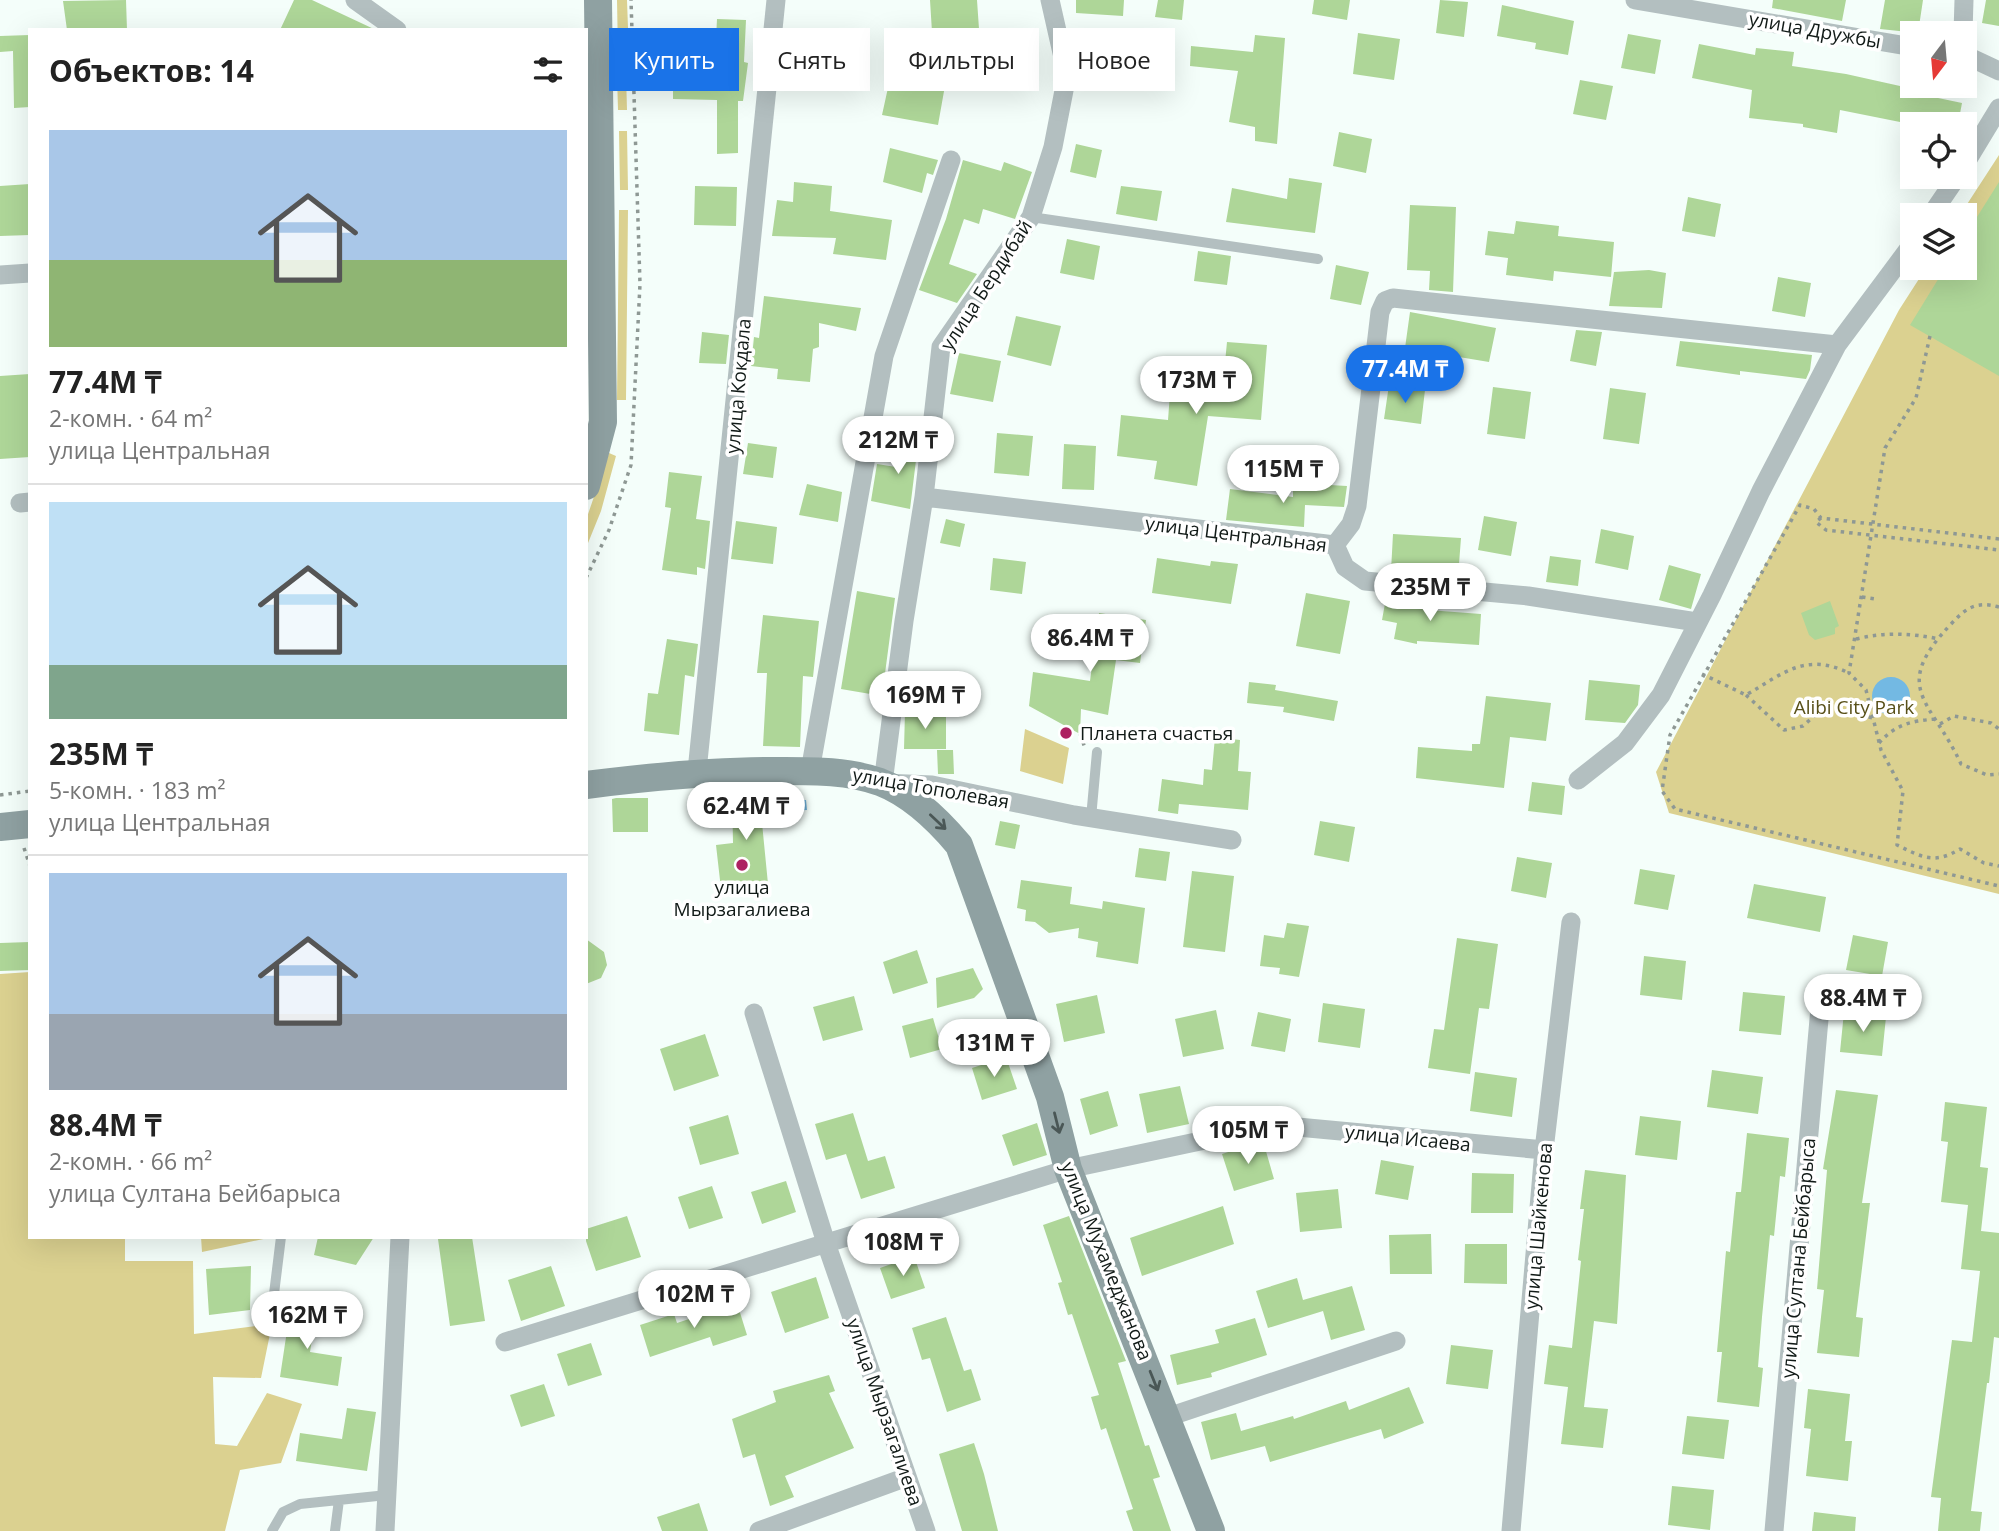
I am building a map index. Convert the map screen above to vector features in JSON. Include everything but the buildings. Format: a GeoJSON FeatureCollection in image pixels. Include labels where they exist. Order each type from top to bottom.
{"type":"FeatureCollection","features":[{"type":"Feature","properties":{"kind":"street"},"geometry":{"type":"LineString","coordinates":[[355,0],[394,28]]}},
{"type":"Feature","properties":{"kind":"street"},"geometry":{"type":"LineString","coordinates":[[588,478],[603,422],[593,181],[598,0]]}},
{"type":"Feature","properties":{"kind":"street","name":"улица Кокдала"},"geometry":{"type":"LineString","coordinates":[[697,771],[776,0]]}},
{"type":"Feature","properties":{"kind":"street","name":"улица Бердибай"},"geometry":{"type":"LineString","coordinates":[[883,783],[904,621],[924,497],[941,347],[1031,217],[1053,147],[1067,75],[1050,0]]}},
{"type":"Feature","properties":{"kind":"street","name":"улица Дружбы"},"geometry":{"type":"LineString","coordinates":[[1635,0],[1900,45]]}},
{"type":"Feature","properties":{"kind":"street"},"geometry":{"type":"LineString","coordinates":[[1963,21],[1964,0]]}},
{"type":"Feature","properties":{"kind":"street"},"geometry":{"type":"LineString","coordinates":[[1978,61],[1999,71]]}},
{"type":"Feature","properties":{"kind":"street"},"geometry":{"type":"LineString","coordinates":[[1977,144],[1999,108]]}},
{"type":"Feature","properties":{"kind":"street"},"geometry":{"type":"LineString","coordinates":[[810,771],[884,356],[951,160]]}},
{"type":"Feature","properties":{"kind":"street"},"geometry":{"type":"LineString","coordinates":[[1578,780],[1625,743],[1661,695],[1837,345],[1900,260]]}},
{"type":"Feature","properties":{"kind":"street"},"geometry":{"type":"LineString","coordinates":[[0,275],[28,273]]}},
{"type":"Feature","properties":{"kind":"street"},"geometry":{"type":"LineString","coordinates":[[1335,545],[1351,524],[1357,506],[1380,312],[1385,302],[1393,298],[1837,345]]}},
{"type":"Feature","properties":{"kind":"street","name":"улица Центральная"},"geometry":{"type":"LineString","coordinates":[[924,497],[1335,545],[1345,568],[1365,582],[1528,596],[1697,622]]}},
{"type":"Feature","properties":{"kind":"street","name":"улица Тополевая"},"geometry":{"type":"LineString","coordinates":[[588,785],[697,771],[810,771],[850,774],[883,783],[932,785],[1091,818],[1232,840]]}},
{"type":"Feature","properties":{"kind":"street","name":"улица Мухамеджанова"},"geometry":{"type":"LineString","coordinates":[[883,783],[939,820],[959,845],[1050,1097],[1068,1170],[1211,1531]]}},
{"type":"Feature","properties":{"kind":"street","name":"улица Шайкенова"},"geometry":{"type":"LineString","coordinates":[[1511,1531],[1544,1150],[1571,922]]}},
{"type":"Feature","properties":{"kind":"street","name":"улица Султана Бейбарыса"},"geometry":{"type":"LineString","coordinates":[[1774,1531],[1822,985]]}},
{"type":"Feature","properties":{"kind":"street","name":"улица Мырзагалиева"},"geometry":{"type":"LineString","coordinates":[[754,1013],[826,1243],[926,1531]]}},
{"type":"Feature","properties":{"kind":"street","name":"улица Исаева"},"geometry":{"type":"LineString","coordinates":[[505,1342],[1068,1170],[1276,1125],[1544,1150]]}},
{"type":"Feature","properties":{"kind":"street"},"geometry":{"type":"LineString","coordinates":[[385,1531],[400,1239]]}},
{"type":"Feature","properties":{"kind":"street"},"geometry":{"type":"LineString","coordinates":[[1168,1417],[1396,1341]]}},
{"type":"Feature","properties":{"kind":"street"},"geometry":{"type":"LineString","coordinates":[[759,1531],[907,1477]]}},
{"type":"Feature","properties":{"kind":"lane"},"geometry":{"type":"LineString","coordinates":[[1031,217],[1318,259]]}},
{"type":"Feature","properties":{"kind":"lane"},"geometry":{"type":"LineString","coordinates":[[1091,818],[1097,752]]}},
{"type":"Feature","properties":{"kind":"lane"},"geometry":{"type":"LineString","coordinates":[[272,1310],[281,1239]]}},
{"type":"Feature","properties":{"kind":"lane"},"geometry":{"type":"LineString","coordinates":[[272,1531],[283,1512],[292,1508],[387,1495]]}},
{"type":"Feature","properties":{"kind":"lane"},"geometry":{"type":"LineString","coordinates":[[335,1531],[339,1500]]}},
{"type":"Feature","properties":{"kind":"path"},"geometry":{"type":"LineString","coordinates":[[588,574],[609,530],[631,465],[640,284],[638,146],[631,0]]}},
{"type":"Feature","properties":{"kind":"path"},"geometry":{"type":"LineString","coordinates":[[1849,673],[1885,448],[1916,398],[1930,336]]}},
{"type":"Feature","properties":{"kind":"path"},"geometry":{"type":"LineString","coordinates":[[1821,519],[1814,509],[1800,505],[1702,674],[1670,736],[1662,791],[1675,809],[1999,886]]}},
{"type":"Feature","properties":{"kind":"path"},"geometry":{"type":"LineString","coordinates":[[1999,539],[1821,519],[1816,522],[1826,530],[1999,550]]}},
{"type":"Feature","properties":{"kind":"path"},"geometry":{"type":"LineString","coordinates":[[1862,597],[1875,599]]}},
{"type":"Feature","properties":{"kind":"path"},"geometry":{"type":"LineString","coordinates":[[1999,607],[1983,603],[1963,612],[1920,663],[1917,681],[1926,707],[1940,724],[1961,764],[1987,775],[1999,774]]}},
{"type":"Feature","properties":{"kind":"path"},"geometry":{"type":"LineString","coordinates":[[1856,639],[1879,634],[1911,633],[1939,639]]}},
{"type":"Feature","properties":{"kind":"path"},"geometry":{"type":"LineString","coordinates":[[1746,695],[1794,667],[1828,663],[1849,673],[1866,690],[1879,743],[1903,790],[1896,845],[1922,857],[1944,859],[1960,849],[1984,863],[1999,866]]}},
{"type":"Feature","properties":{"kind":"path"},"geometry":{"type":"LineString","coordinates":[[1702,674],[1746,695],[1784,730],[1803,726],[1823,708],[1873,718]]}},
{"type":"Feature","properties":{"kind":"path"},"geometry":{"type":"LineString","coordinates":[[1940,724],[1954,716],[1992,723],[1999,729]]}},
{"type":"Feature","properties":{"kind":"path"},"geometry":{"type":"LineString","coordinates":[[1879,743],[1892,728],[1912,721],[1936,719]]}},
{"type":"Feature","properties":{"kind":"path"},"geometry":{"type":"LineString","coordinates":[[0,795],[28,791]]}},
{"type":"Feature","properties":{"kind":"path"},"geometry":{"type":"LineString","coordinates":[[17,830],[28,860]]}},
{"type":"Feature","properties":{"kind":"green space"},"geometry":{"type":"Polygon","coordinates":[[[617,0],[627,0],[628,28],[618,28],[617,0]]]}},
{"type":"Feature","properties":{"kind":"green space"},"geometry":{"type":"Polygon","coordinates":[[[617,91],[626,91],[627,110],[618,110],[617,91]]]}},
{"type":"Feature","properties":{"kind":"green space"},"geometry":{"type":"Polygon","coordinates":[[[619,131],[627,131],[628,190],[620,190],[619,131]]]}},
{"type":"Feature","properties":{"kind":"green space","name":"Alibi City Park"},"geometry":{"type":"Polygon","coordinates":[[[1999,155],[1999,894],[1669,813],[1656,772],[1899,310],[1918,280],[1977,280],[1977,203],[1968,203],[1999,155]]]}},
{"type":"Feature","properties":{"kind":"green space"},"geometry":{"type":"Polygon","coordinates":[[[619,210],[628,210],[626,400],[617,400],[619,210]]]}},
{"type":"Feature","properties":{"kind":"green space"},"geometry":{"type":"Polygon","coordinates":[[[609,453],[616,456],[601,511],[588,543],[588,514],[609,453]]]}},
{"type":"Feature","properties":{"kind":"green space"},"geometry":{"type":"Polygon","coordinates":[[[1025,729],[1069,748],[1063,784],[1020,771],[1025,729]]]}},
{"type":"Feature","properties":{"kind":"green space"},"geometry":{"type":"Polygon","coordinates":[[[28,972],[28,1239],[125,1239],[125,1261],[193,1261],[194,1334],[272,1324],[261,1378],[213,1377],[215,1444],[237,1446],[267,1393],[302,1404],[281,1463],[240,1470],[225,1531],[0,1531],[0,974],[28,972]]]}},
{"type":"Feature","properties":{"kind":"green space"},"geometry":{"type":"Polygon","coordinates":[[[201,1239],[264,1239],[202,1252],[201,1239]]]}},
{"type":"Feature","properties":{"kind":"water"},"geometry":{"type":"Polygon","coordinates":[[[1891,677],[1905,682],[1910,696],[1905,710],[1891,715],[1877,710],[1872,696],[1877,682],[1891,677]]]}},
{"type":"Feature","properties":{"kind":"water"},"geometry":{"type":"Polygon","coordinates":[[[779,799],[806,800],[807,810],[781,811],[779,799]]]}},
{"type":"Feature","properties":{"kind":"place","name":"Планета счастья"},"geometry":{"type":"Point","coordinates":[1066,733]}},
{"type":"Feature","properties":{"kind":"place","name":"улица Мырзагалиева"},"geometry":{"type":"Point","coordinates":[742,865]}}]}
